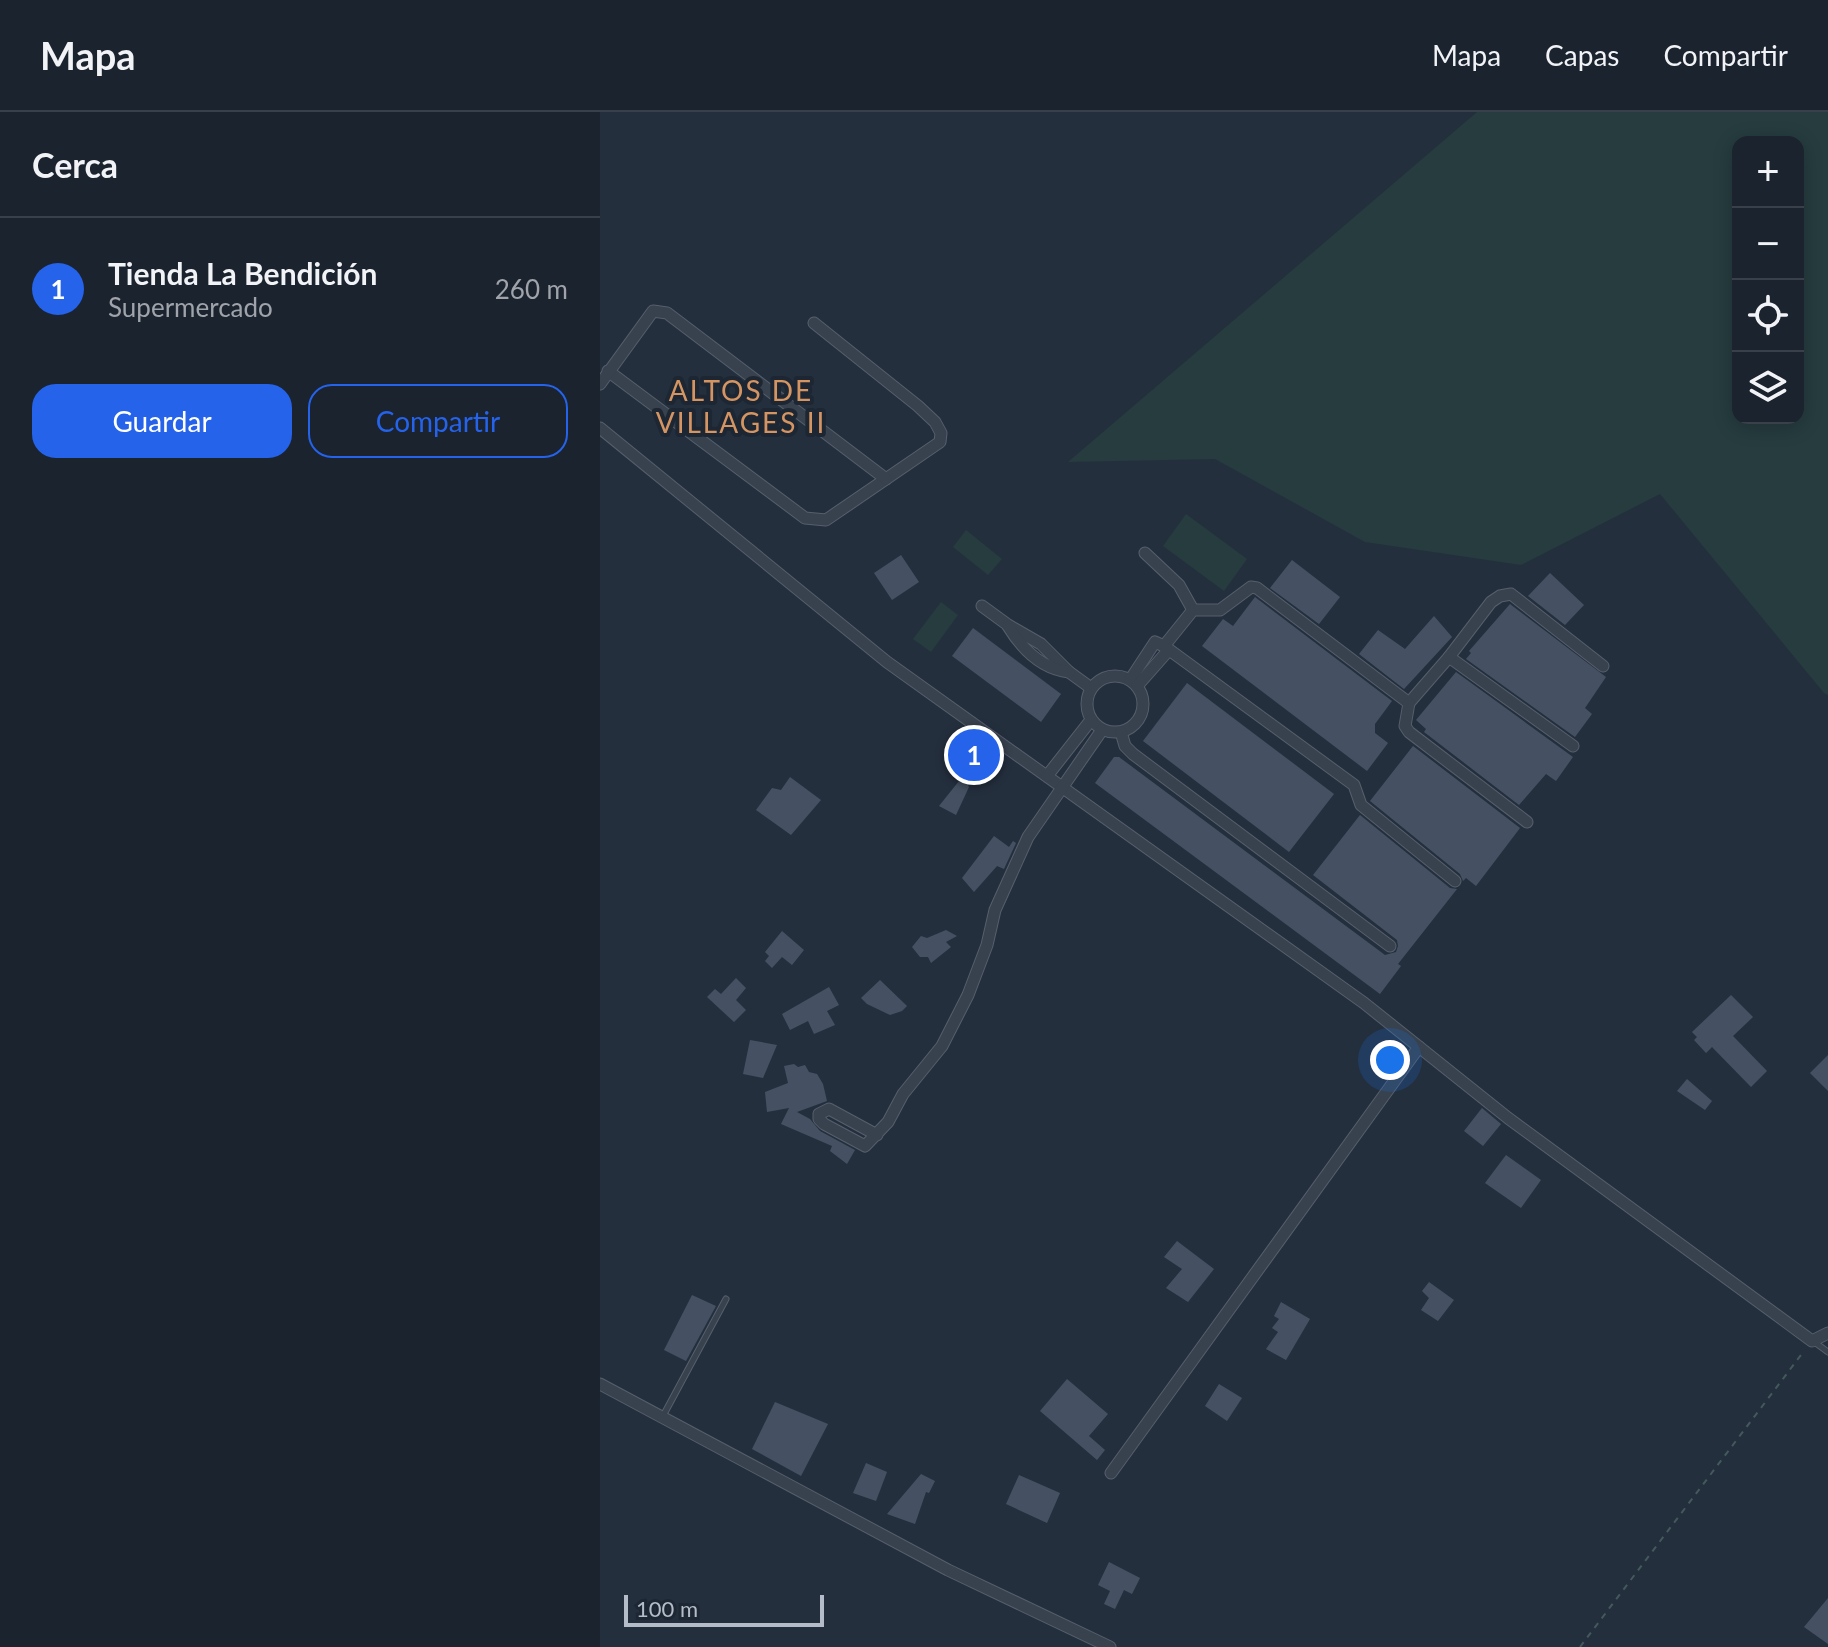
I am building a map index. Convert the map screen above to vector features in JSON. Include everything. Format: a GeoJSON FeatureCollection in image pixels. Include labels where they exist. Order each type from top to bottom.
{"type":"FeatureCollection","features":[{"type":"Feature","properties":{"kind":"street"},"geometry":{"type":"LineString","coordinates":[[600,384],[653,311],[667,313],[886,479]]}},
{"type":"Feature","properties":{"kind":"street"},"geometry":{"type":"LineString","coordinates":[[608,371],[805,518],[826,520],[940,442],[941,433],[935,422],[918,406],[814,323]]}},
{"type":"Feature","properties":{"kind":"street"},"geometry":{"type":"LineString","coordinates":[[600,428],[887,662],[1351,994],[1508,1118],[1812,1341],[1828,1333]]}},
{"type":"Feature","properties":{"kind":"street"},"geometry":{"type":"LineString","coordinates":[[1145,553],[1179,585],[1193,610]]}},
{"type":"Feature","properties":{"kind":"street"},"geometry":{"type":"LineString","coordinates":[[1193,610],[1220,610],[1246,589],[1257,588],[1409,703]]}},
{"type":"Feature","properties":{"kind":"street"},"geometry":{"type":"LineString","coordinates":[[1527,822],[1409,732],[1405,726],[1409,703],[1491,602],[1500,596],[1511,594],[1603,666]]}},
{"type":"Feature","properties":{"kind":"street"},"geometry":{"type":"LineString","coordinates":[[982,606],[1008,625],[1016,640],[1040,661],[1055,670],[1069,672],[1091,688]]}},
{"type":"Feature","properties":{"kind":"street"},"geometry":{"type":"LineString","coordinates":[[1164,646],[1193,610]]}},
{"type":"Feature","properties":{"kind":"street"},"geometry":{"type":"LineString","coordinates":[[1134,683],[1167,652],[1164,646]]}},
{"type":"Feature","properties":{"kind":"street"},"geometry":{"type":"LineString","coordinates":[[1164,646],[1354,785],[1361,805],[1455,881]]}},
{"type":"Feature","properties":{"kind":"street"},"geometry":{"type":"LineString","coordinates":[[1449,657],[1573,746]]}},
{"type":"Feature","properties":{"kind":"street"},"geometry":{"type":"LineString","coordinates":[[1113,676],[1134,683],[1143,704],[1142,713],[1130,728],[1121,732],[1102,730],[1091,720],[1086,707],[1091,688],[1104,678],[1113,676]]}},
{"type":"Feature","properties":{"kind":"street"},"geometry":{"type":"LineString","coordinates":[[1047,776],[1091,720]]}},
{"type":"Feature","properties":{"kind":"street"},"geometry":{"type":"LineString","coordinates":[[877,1135],[829,1109],[819,1114],[824,1124],[860,1145],[869,1145],[888,1122],[903,1094],[942,1046],[968,995],[987,945],[995,910],[1028,837],[1102,730]]}},
{"type":"Feature","properties":{"kind":"street"},"geometry":{"type":"LineString","coordinates":[[1121,732],[1125,746],[1133,754],[1390,946]]}},
{"type":"Feature","properties":{"kind":"street"},"geometry":{"type":"LineString","coordinates":[[1111,1473],[1419,1047]]}},
{"type":"Feature","properties":{"kind":"street"},"geometry":{"type":"LineString","coordinates":[[600,1384],[948,1570],[1110,1647]]}},
{"type":"Feature","properties":{"kind":"lane"},"geometry":{"type":"LineString","coordinates":[[663,1417],[726,1299]]}},
{"type":"Feature","properties":{"kind":"lane"},"geometry":{"type":"LineString","coordinates":[[1812,1341],[1828,1352]]}},
{"type":"Feature","properties":{"kind":"path"},"geometry":{"type":"LineString","coordinates":[[1580,1647],[1812,1341]]}},
{"type":"Feature","properties":{"kind":"green space"},"geometry":{"type":"Polygon","coordinates":[[[1477,112],[1828,112],[1828,695],[1660,494],[1521,565],[1365,542],[1215,459],[1068,462],[1477,112]]]}},
{"type":"Feature","properties":{"kind":"green space"},"geometry":{"type":"Polygon","coordinates":[[[1186,514],[1247,559],[1224,591],[1163,546],[1186,514]]]}},
{"type":"Feature","properties":{"kind":"green space"},"geometry":{"type":"Polygon","coordinates":[[[966,530],[1002,559],[988,575],[953,547],[966,530]]]}},
{"type":"Feature","properties":{"kind":"green space"},"geometry":{"type":"Polygon","coordinates":[[[941,602],[958,615],[931,652],[913,639],[941,602]]]}},
{"type":"Feature","properties":{"kind":"building"},"geometry":{"type":"Polygon","coordinates":[[[901,555],[919,582],[892,600],[874,573],[901,555]]]}},
{"type":"Feature","properties":{"kind":"building"},"geometry":{"type":"Polygon","coordinates":[[[1292,560],[1340,597],[1319,624],[1270,588],[1292,560]]]}},
{"type":"Feature","properties":{"kind":"building"},"geometry":{"type":"Polygon","coordinates":[[[1550,573],[1584,605],[1565,625],[1528,596],[1550,573]]]}},
{"type":"Feature","properties":{"kind":"building"},"geometry":{"type":"Polygon","coordinates":[[[1255,597],[1392,701],[1375,724],[1375,733],[1388,743],[1367,771],[1202,646],[1223,619],[1233,626],[1255,597]]]}},
{"type":"Feature","properties":{"kind":"building"},"geometry":{"type":"Polygon","coordinates":[[[1510,604],[1606,677],[1585,708],[1592,714],[1575,737],[1466,659],[1471,653],[1469,651],[1510,604]]]}},
{"type":"Feature","properties":{"kind":"building"},"geometry":{"type":"Polygon","coordinates":[[[1434,616],[1452,637],[1404,689],[1359,654],[1378,630],[1405,649],[1434,616]]]}},
{"type":"Feature","properties":{"kind":"building"},"geometry":{"type":"Polygon","coordinates":[[[973,628],[1061,694],[1041,722],[952,656],[973,628]]]}},
{"type":"Feature","properties":{"kind":"building"},"geometry":{"type":"Polygon","coordinates":[[[1456,672],[1573,757],[1556,781],[1546,774],[1519,805],[1424,732],[1426,729],[1416,720],[1456,672]]]}},
{"type":"Feature","properties":{"kind":"building"},"geometry":{"type":"Polygon","coordinates":[[[1187,683],[1334,794],[1289,852],[1143,741],[1187,683]]]}},
{"type":"Feature","properties":{"kind":"building"},"geometry":{"type":"Polygon","coordinates":[[[1413,746],[1520,828],[1476,886],[1466,878],[1463,881],[1460,874],[1370,801],[1413,746]]]}},
{"type":"Feature","properties":{"kind":"building"},"geometry":{"type":"Polygon","coordinates":[[[1114,757],[1119,757],[1385,955],[1396,952],[1397,940],[1313,875],[1360,815],[1450,888],[1457,889],[1398,964],[1401,966],[1380,994],[1095,783],[1114,757]]]}},
{"type":"Feature","properties":{"kind":"building"},"geometry":{"type":"Polygon","coordinates":[[[963,776],[969,787],[956,815],[939,806],[963,776]]]}},
{"type":"Feature","properties":{"kind":"building"},"geometry":{"type":"Polygon","coordinates":[[[790,777],[821,800],[791,835],[756,810],[772,788],[781,790],[790,777]]]}},
{"type":"Feature","properties":{"kind":"building"},"geometry":{"type":"Polygon","coordinates":[[[994,836],[1009,847],[1013,841],[1016,843],[1004,869],[997,866],[974,892],[962,878],[994,836]]]}},
{"type":"Feature","properties":{"kind":"building"},"geometry":{"type":"Polygon","coordinates":[[[946,930],[957,936],[946,942],[951,947],[931,963],[928,957],[920,957],[912,947],[921,936],[927,938],[946,930]]]}},
{"type":"Feature","properties":{"kind":"building"},"geometry":{"type":"Polygon","coordinates":[[[782,931],[804,950],[792,965],[782,957],[772,968],[765,961],[769,956],[765,952],[782,931]]]}},
{"type":"Feature","properties":{"kind":"building"},"geometry":{"type":"Polygon","coordinates":[[[736,978],[746,988],[736,1000],[746,1010],[734,1022],[707,997],[715,989],[721,994],[736,978]]]}},
{"type":"Feature","properties":{"kind":"building"},"geometry":{"type":"Polygon","coordinates":[[[880,980],[907,1006],[902,1011],[890,1015],[861,998],[880,980]]]}},
{"type":"Feature","properties":{"kind":"building"},"geometry":{"type":"Polygon","coordinates":[[[829,987],[839,1005],[827,1011],[835,1025],[814,1034],[808,1021],[790,1030],[782,1014],[829,987]]]}},
{"type":"Feature","properties":{"kind":"building"},"geometry":{"type":"Polygon","coordinates":[[[1731,995],[1753,1017],[1733,1036],[1767,1071],[1751,1087],[1712,1047],[1706,1053],[1694,1040],[1697,1037],[1692,1032],[1731,995]]]}},
{"type":"Feature","properties":{"kind":"building"},"geometry":{"type":"Polygon","coordinates":[[[750,1040],[777,1045],[763,1078],[743,1074],[750,1040]]]}},
{"type":"Feature","properties":{"kind":"building"},"geometry":{"type":"Polygon","coordinates":[[[1828,1055],[1828,1091],[1810,1073],[1828,1055]]]}},
{"type":"Feature","properties":{"kind":"building"},"geometry":{"type":"Polygon","coordinates":[[[794,1064],[798,1067],[805,1065],[809,1072],[817,1074],[827,1101],[797,1112],[810,1119],[820,1131],[855,1150],[847,1164],[830,1151],[832,1146],[781,1124],[789,1108],[767,1112],[765,1092],[788,1083],[784,1066],[794,1064]]]}},
{"type":"Feature","properties":{"kind":"building"},"geometry":{"type":"Polygon","coordinates":[[[1687,1079],[1712,1101],[1705,1110],[1677,1091],[1687,1079]]]}},
{"type":"Feature","properties":{"kind":"building"},"geometry":{"type":"Polygon","coordinates":[[[1482,1108],[1501,1124],[1483,1146],[1464,1131],[1482,1108]]]}},
{"type":"Feature","properties":{"kind":"building"},"geometry":{"type":"Polygon","coordinates":[[[1506,1155],[1541,1180],[1521,1208],[1485,1183],[1506,1155]]]}},
{"type":"Feature","properties":{"kind":"building"},"geometry":{"type":"Polygon","coordinates":[[[1177,1241],[1214,1269],[1188,1302],[1166,1288],[1182,1269],[1164,1257],[1177,1241]]]}},
{"type":"Feature","properties":{"kind":"building"},"geometry":{"type":"Polygon","coordinates":[[[1429,1282],[1454,1300],[1438,1321],[1421,1310],[1429,1298],[1422,1291],[1429,1282]]]}},
{"type":"Feature","properties":{"kind":"building"},"geometry":{"type":"Polygon","coordinates":[[[692,1295],[716,1306],[686,1361],[664,1350],[692,1295]]]}},
{"type":"Feature","properties":{"kind":"building"},"geometry":{"type":"Polygon","coordinates":[[[1281,1302],[1310,1319],[1286,1360],[1266,1349],[1278,1332],[1272,1328],[1279,1319],[1274,1316],[1281,1302]]]}},
{"type":"Feature","properties":{"kind":"building"},"geometry":{"type":"Polygon","coordinates":[[[1067,1379],[1108,1414],[1089,1436],[1105,1450],[1097,1460],[1040,1411],[1067,1379]]]}},
{"type":"Feature","properties":{"kind":"building"},"geometry":{"type":"Polygon","coordinates":[[[1219,1384],[1242,1398],[1227,1421],[1205,1406],[1219,1384]]]}},
{"type":"Feature","properties":{"kind":"building"},"geometry":{"type":"Polygon","coordinates":[[[775,1402],[828,1424],[801,1476],[752,1449],[775,1402]]]}},
{"type":"Feature","properties":{"kind":"building"},"geometry":{"type":"Polygon","coordinates":[[[866,1463],[887,1472],[876,1501],[853,1493],[866,1463]]]}},
{"type":"Feature","properties":{"kind":"building"},"geometry":{"type":"Polygon","coordinates":[[[921,1474],[935,1481],[929,1493],[926,1492],[915,1524],[887,1514],[921,1474]]]}},
{"type":"Feature","properties":{"kind":"building"},"geometry":{"type":"Polygon","coordinates":[[[1019,1475],[1060,1493],[1047,1523],[1006,1504],[1019,1475]]]}},
{"type":"Feature","properties":{"kind":"building"},"geometry":{"type":"Polygon","coordinates":[[[1109,1562],[1140,1578],[1132,1594],[1124,1590],[1115,1609],[1104,1604],[1110,1591],[1098,1585],[1109,1562]]]}},
{"type":"Feature","properties":{"kind":"building"},"geometry":{"type":"Polygon","coordinates":[[[1828,1598],[1828,1644],[1804,1627],[1828,1598]]]}},
{"type":"Feature","properties":{"kind":"place","name":"Tienda La Bendición"},"geometry":{"type":"Point","coordinates":[974,755]}},
{"type":"Feature","properties":{"kind":"district","name":"ALTOS DE VILLAGES II"},"geometry":{"type":"Point","coordinates":[741,407]}}]}
